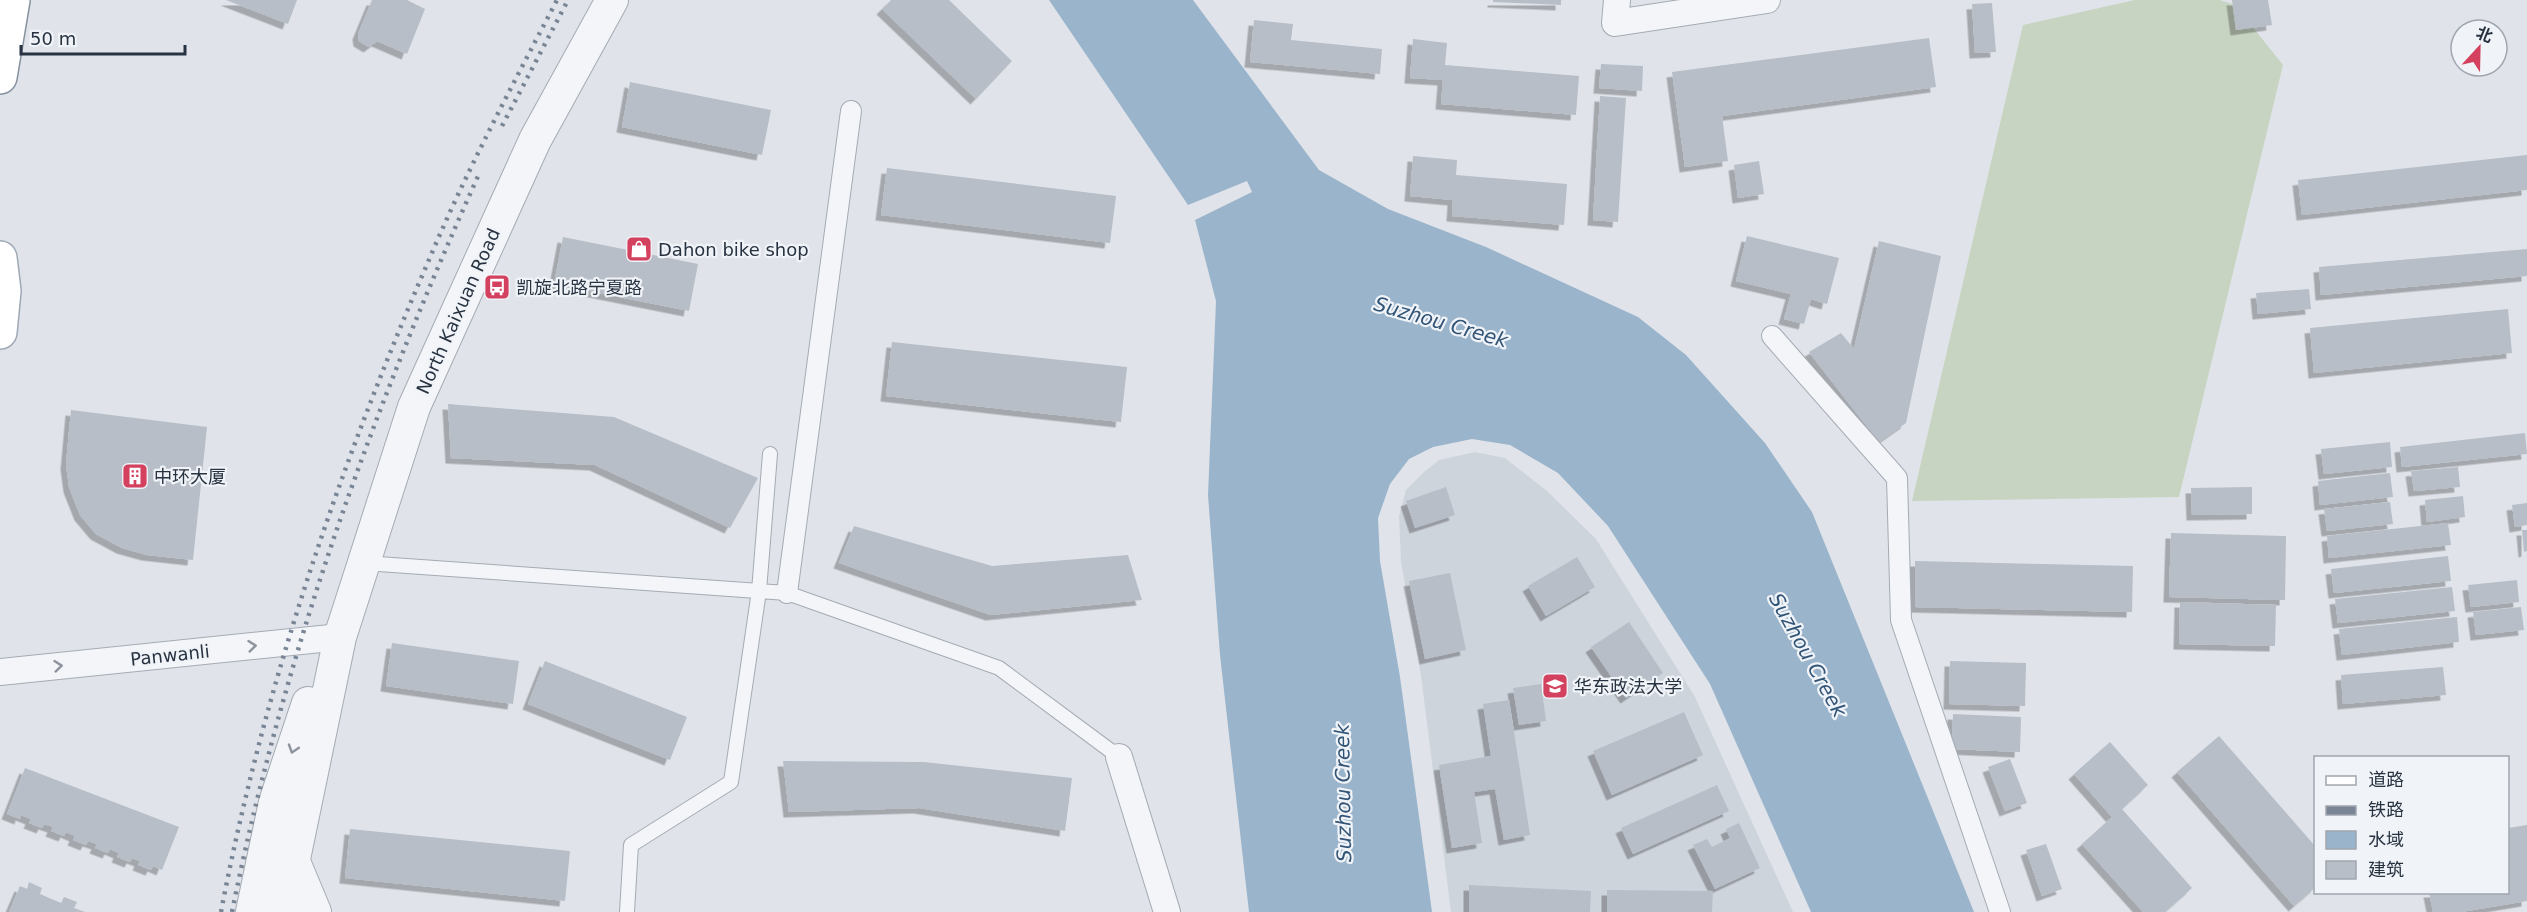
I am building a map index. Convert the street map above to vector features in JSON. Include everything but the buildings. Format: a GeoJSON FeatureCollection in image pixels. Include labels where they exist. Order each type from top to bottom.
{"type":"FeatureCollection","features":[{"type":"Feature","properties":{"kind":"main road"},"geometry":{"type":"LineString","coordinates":[[0,73],[7,0]]}},
{"type":"Feature","properties":{"kind":"main road"},"geometry":{"type":"LineString","coordinates":[[0,78],[13,0]]}},
{"type":"Feature","properties":{"kind":"main road"},"geometry":{"type":"LineString","coordinates":[[0,258],[4,291],[0,332]]}},
{"type":"Feature","properties":{"kind":"street","name":"North Kaixuan Road"},"geometry":{"type":"LineString","coordinates":[[283,912],[292,857],[340,638],[414,407],[536,140],[612,0]]}},
{"type":"Feature","properties":{"kind":"street"},"geometry":{"type":"LineString","coordinates":[[1616,12],[1767,0]]}},
{"type":"Feature","properties":{"kind":"street"},"geometry":{"type":"LineString","coordinates":[[787,593],[851,111]]}},
{"type":"Feature","properties":{"kind":"street"},"geometry":{"type":"LineString","coordinates":[[1772,336],[1897,478],[1901,620],[2000,912]]}},
{"type":"Feature","properties":{"kind":"street","name":"North Kaixuan Road"},"geometry":{"type":"LineString","coordinates":[[252,912],[275,802],[311,693],[340,638]]}},
{"type":"Feature","properties":{"kind":"street","name":"Panwanli"},"geometry":{"type":"LineString","coordinates":[[0,672],[340,638]]}},
{"type":"Feature","properties":{"kind":"street"},"geometry":{"type":"LineString","coordinates":[[1119,757],[1167,912]]}},
{"type":"Feature","properties":{"kind":"street"},"geometry":{"type":"LineString","coordinates":[[292,857],[315,912]]}},
{"type":"Feature","properties":{"kind":"lane"},"geometry":{"type":"LineString","coordinates":[[627,912],[631,845],[731,782],[759,591],[770,454]]}},
{"type":"Feature","properties":{"kind":"lane"},"geometry":{"type":"LineString","coordinates":[[364,563],[787,593],[999,668],[1119,757]]}},
{"type":"Feature","properties":{"kind":"shaded area","name":"华东政法大学"},"geometry":{"type":"Polygon","coordinates":[[[1475,452],[1505,458],[1547,491],[1596,539],[1695,697],[1793,912],[1451,912],[1421,676],[1401,562],[1399,516],[1406,490],[1424,472],[1439,460],[1475,452]]]}},
{"type":"Feature","properties":{"kind":"green space"},"geometry":{"type":"Polygon","coordinates":[[[2135,0],[2220,0],[2235,5],[2283,65],[2179,497],[1912,501],[2023,25],[2135,0]]]}},
{"type":"Feature","properties":{"kind":"water","name":"Suzhou Creek"},"geometry":{"type":"Polygon","coordinates":[[[1049,0],[1193,0],[1319,170],[1388,209],[1486,247],[1638,317],[1686,355],[1765,443],[1812,512],[1974,912],[1811,912],[1710,684],[1608,526],[1558,473],[1510,445],[1472,439],[1433,447],[1409,459],[1390,484],[1378,518],[1380,561],[1400,677],[1432,912],[1249,912],[1220,655],[1208,495],[1216,301],[1195,220],[1252,192],[1247,181],[1188,205],[1049,0]]]}},
{"type":"Feature","properties":{"kind":"railway"},"geometry":{"type":"LineString","coordinates":[[221,912],[259,744],[282,660],[308,578],[366,414],[460,190],[557,0]]}},
{"type":"Feature","properties":{"kind":"railway"},"geometry":{"type":"LineString","coordinates":[[502,126],[568,0]]}},
{"type":"Feature","properties":{"kind":"railway"},"geometry":{"type":"LineString","coordinates":[[232,912],[277,722],[334,536],[402,354],[479,174]]}},
{"type":"Feature","properties":{"kind":"place","name":"Dahon bike shop"},"geometry":{"type":"Point","coordinates":[639,249]}},
{"type":"Feature","properties":{"kind":"place","name":"凯旋北路宁夏路"},"geometry":{"type":"Point","coordinates":[497,287]}},
{"type":"Feature","properties":{"kind":"place","name":"中环大厦"},"geometry":{"type":"Point","coordinates":[135,476]}},
{"type":"Feature","properties":{"kind":"place","name":"华东政法大学"},"geometry":{"type":"Point","coordinates":[1555,686]}}]}
